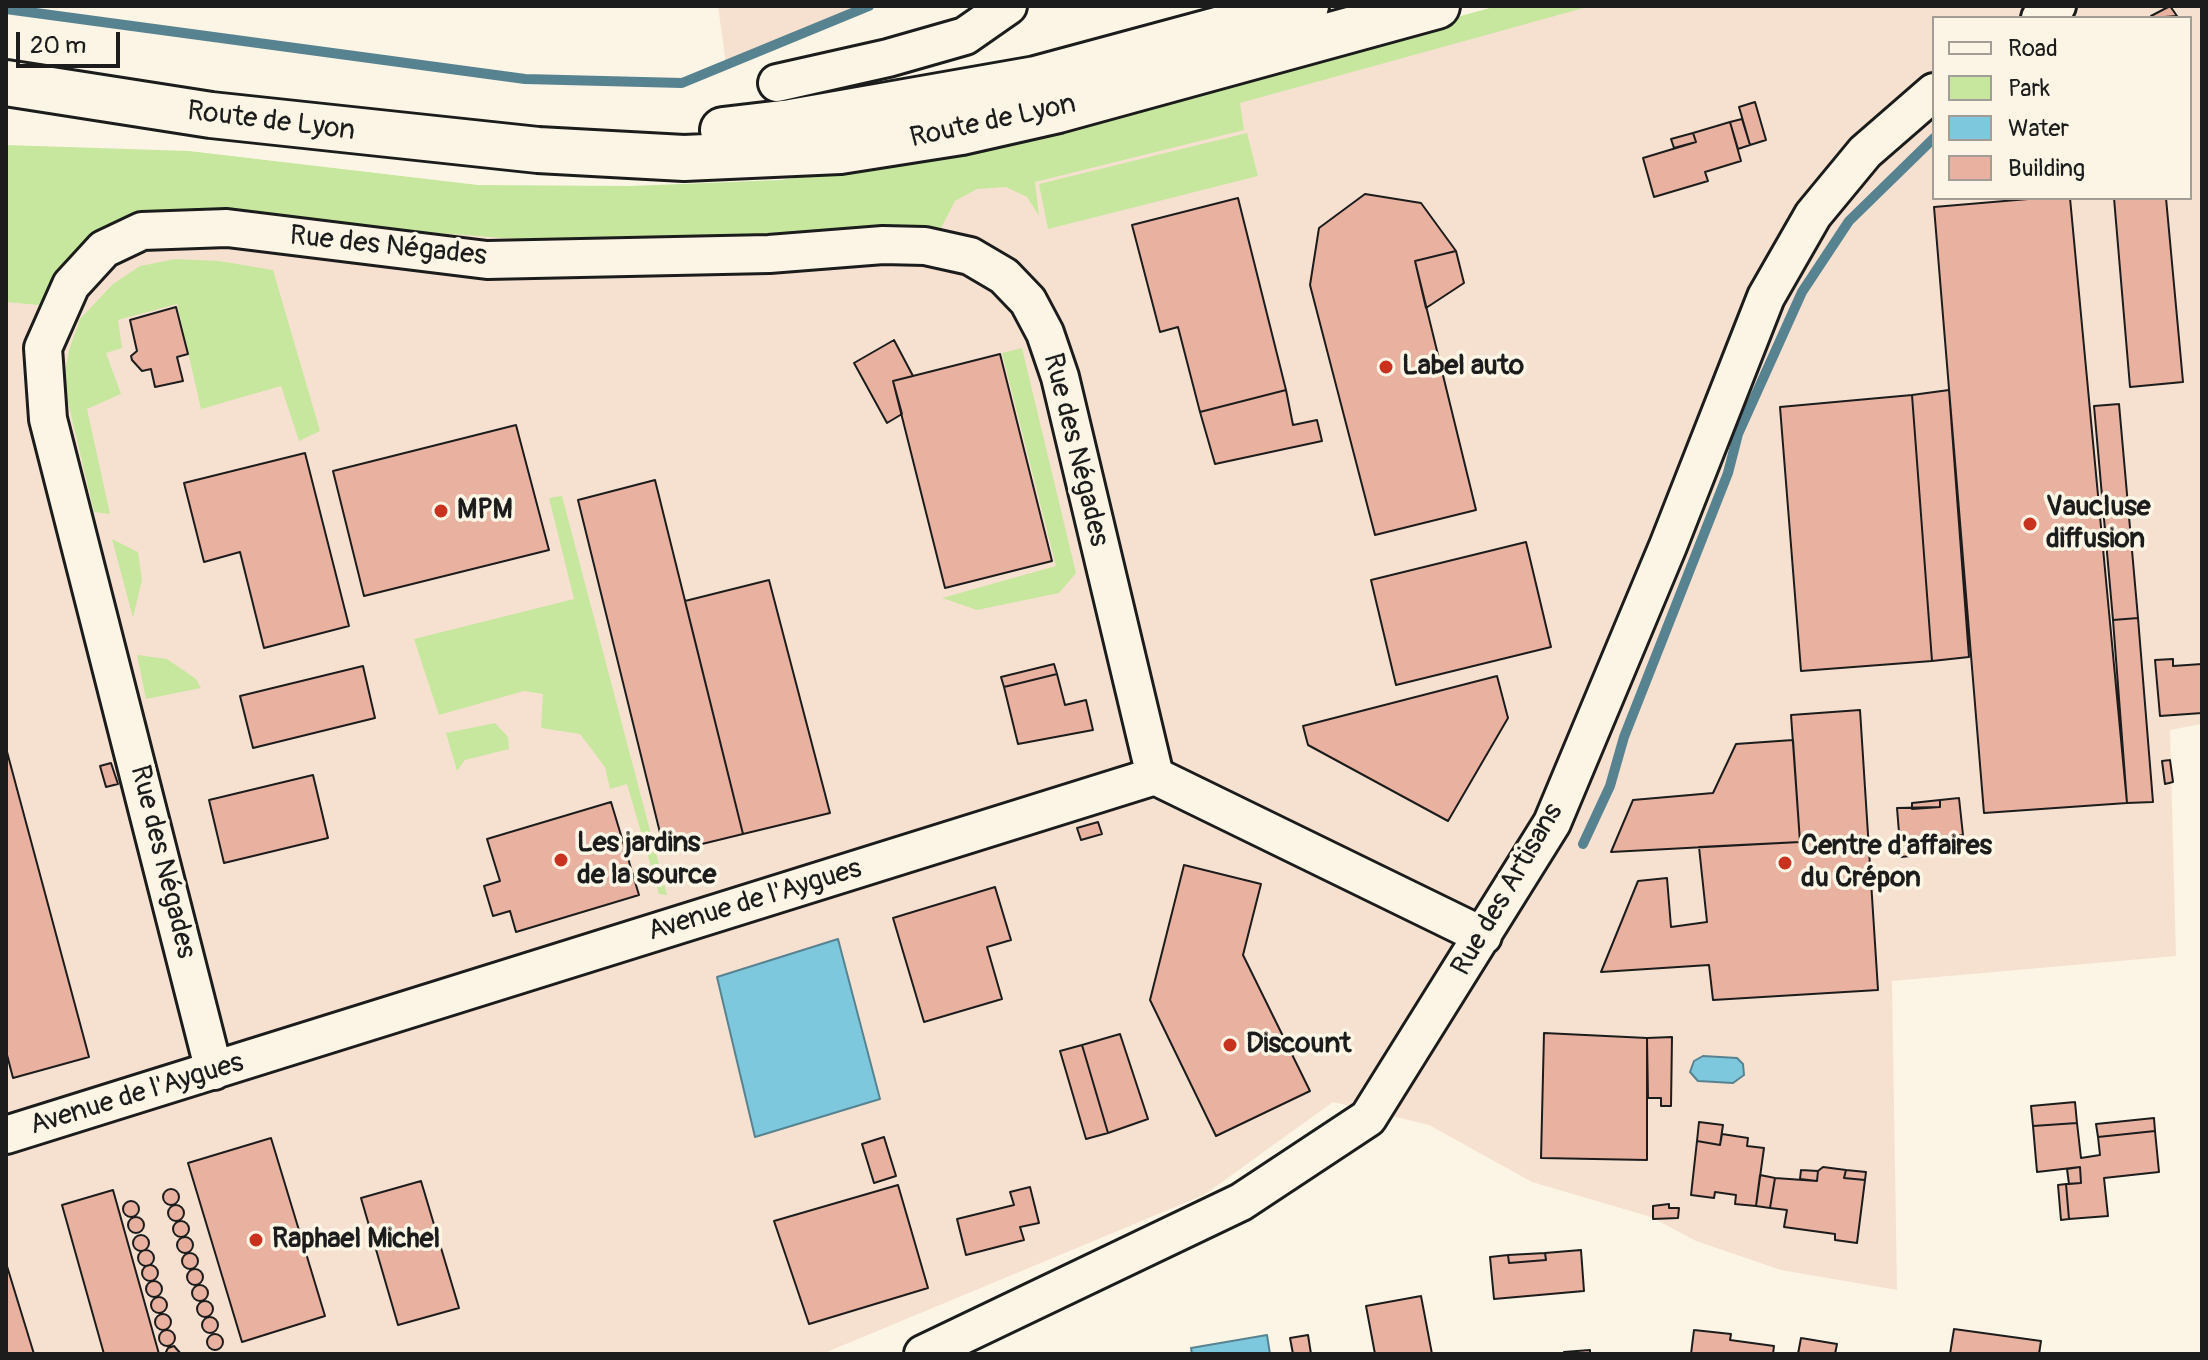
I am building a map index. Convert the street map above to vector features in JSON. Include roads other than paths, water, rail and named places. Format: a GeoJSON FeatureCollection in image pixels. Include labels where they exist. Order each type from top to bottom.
{"type":"FeatureCollection","features":[{"type":"Feature","properties":{"kind":"main road","name":"Route de Lyon"},"geometry":{"type":"LineString","coordinates":[[538,150],[791,122],[937,98],[1065,71],[1306,6]]}},
{"type":"Feature","properties":{"kind":"main road","name":"Route de Lyon"},"geometry":{"type":"LineString","coordinates":[[6,83],[211,115],[538,150],[684,158],[855,149],[961,132],[1058,110],[1437,6]]}},
{"type":"Feature","properties":{"kind":"street"},"geometry":{"type":"LineString","coordinates":[[777,83],[888,58],[965,36],[1008,6]]}},
{"type":"Feature","properties":{"kind":"street","name":"Rue des Artisans"},"geometry":{"type":"LineString","coordinates":[[923,1354],[1241,1202],[1368,1118],[1552,823],[1668,546],[1766,297],[1813,215],[1865,152],[1932,94]]}},
{"type":"Feature","properties":{"kind":"street","name":"Rue des Négades"},"geometry":{"type":"LineString","coordinates":[[214,1071],[48,419],[43,348],[71,285],[104,249],[142,231],[227,228],[487,260],[769,254],[883,245],[925,246],[970,256],[1004,276],[1028,301],[1045,333],[1060,377],[1155,776]]}},
{"type":"Feature","properties":{"kind":"street"},"geometry":{"type":"LineString","coordinates":[[1155,776],[1483,936]]}},
{"type":"Feature","properties":{"kind":"street","name":"Avenue de l'Aygues"},"geometry":{"type":"LineString","coordinates":[[6,1135],[1155,776]]}},
{"type":"Feature","properties":{"kind":"water"},"geometry":{"type":"Polygon","coordinates":[[[838,939],[880,1099],[755,1137],[717,977],[838,939]]]}},
{"type":"Feature","properties":{"kind":"water"},"geometry":{"type":"Polygon","coordinates":[[[1703,1056],[1737,1058],[1743,1064],[1744,1075],[1733,1083],[1698,1081],[1690,1072],[1694,1061],[1703,1056]]]}},
{"type":"Feature","properties":{"kind":"water"},"geometry":{"type":"Polygon","coordinates":[[[1267,1335],[1270,1354],[1192,1354],[1191,1348],[1267,1335]]]}},
{"type":"Feature","properties":{"kind":"waterway"},"geometry":{"type":"LineString","coordinates":[[6,9],[525,79],[682,83],[869,6]]}},
{"type":"Feature","properties":{"kind":"waterway"},"geometry":{"type":"LineString","coordinates":[[1583,844],[1610,786],[1624,737],[1728,473],[1738,434],[1802,292],[1849,221],[1932,140]]}},
{"type":"Feature","properties":{"kind":"place","name":"Label auto"},"geometry":{"type":"Point","coordinates":[1386,367]}},
{"type":"Feature","properties":{"kind":"place","name":"MPM"},"geometry":{"type":"Point","coordinates":[441,511]}},
{"type":"Feature","properties":{"kind":"place","name":"Vaucluse diffusion"},"geometry":{"type":"Point","coordinates":[2030,524]}},
{"type":"Feature","properties":{"kind":"place","name":"Les jardins de la source"},"geometry":{"type":"Point","coordinates":[561,860]}},
{"type":"Feature","properties":{"kind":"place","name":"Centre d'affaires du Crépon"},"geometry":{"type":"Point","coordinates":[1785,863]}},
{"type":"Feature","properties":{"kind":"place","name":"Discount"},"geometry":{"type":"Point","coordinates":[1230,1045]}},
{"type":"Feature","properties":{"kind":"place","name":"Raphael Michel"},"geometry":{"type":"Point","coordinates":[256,1240]}}]}
